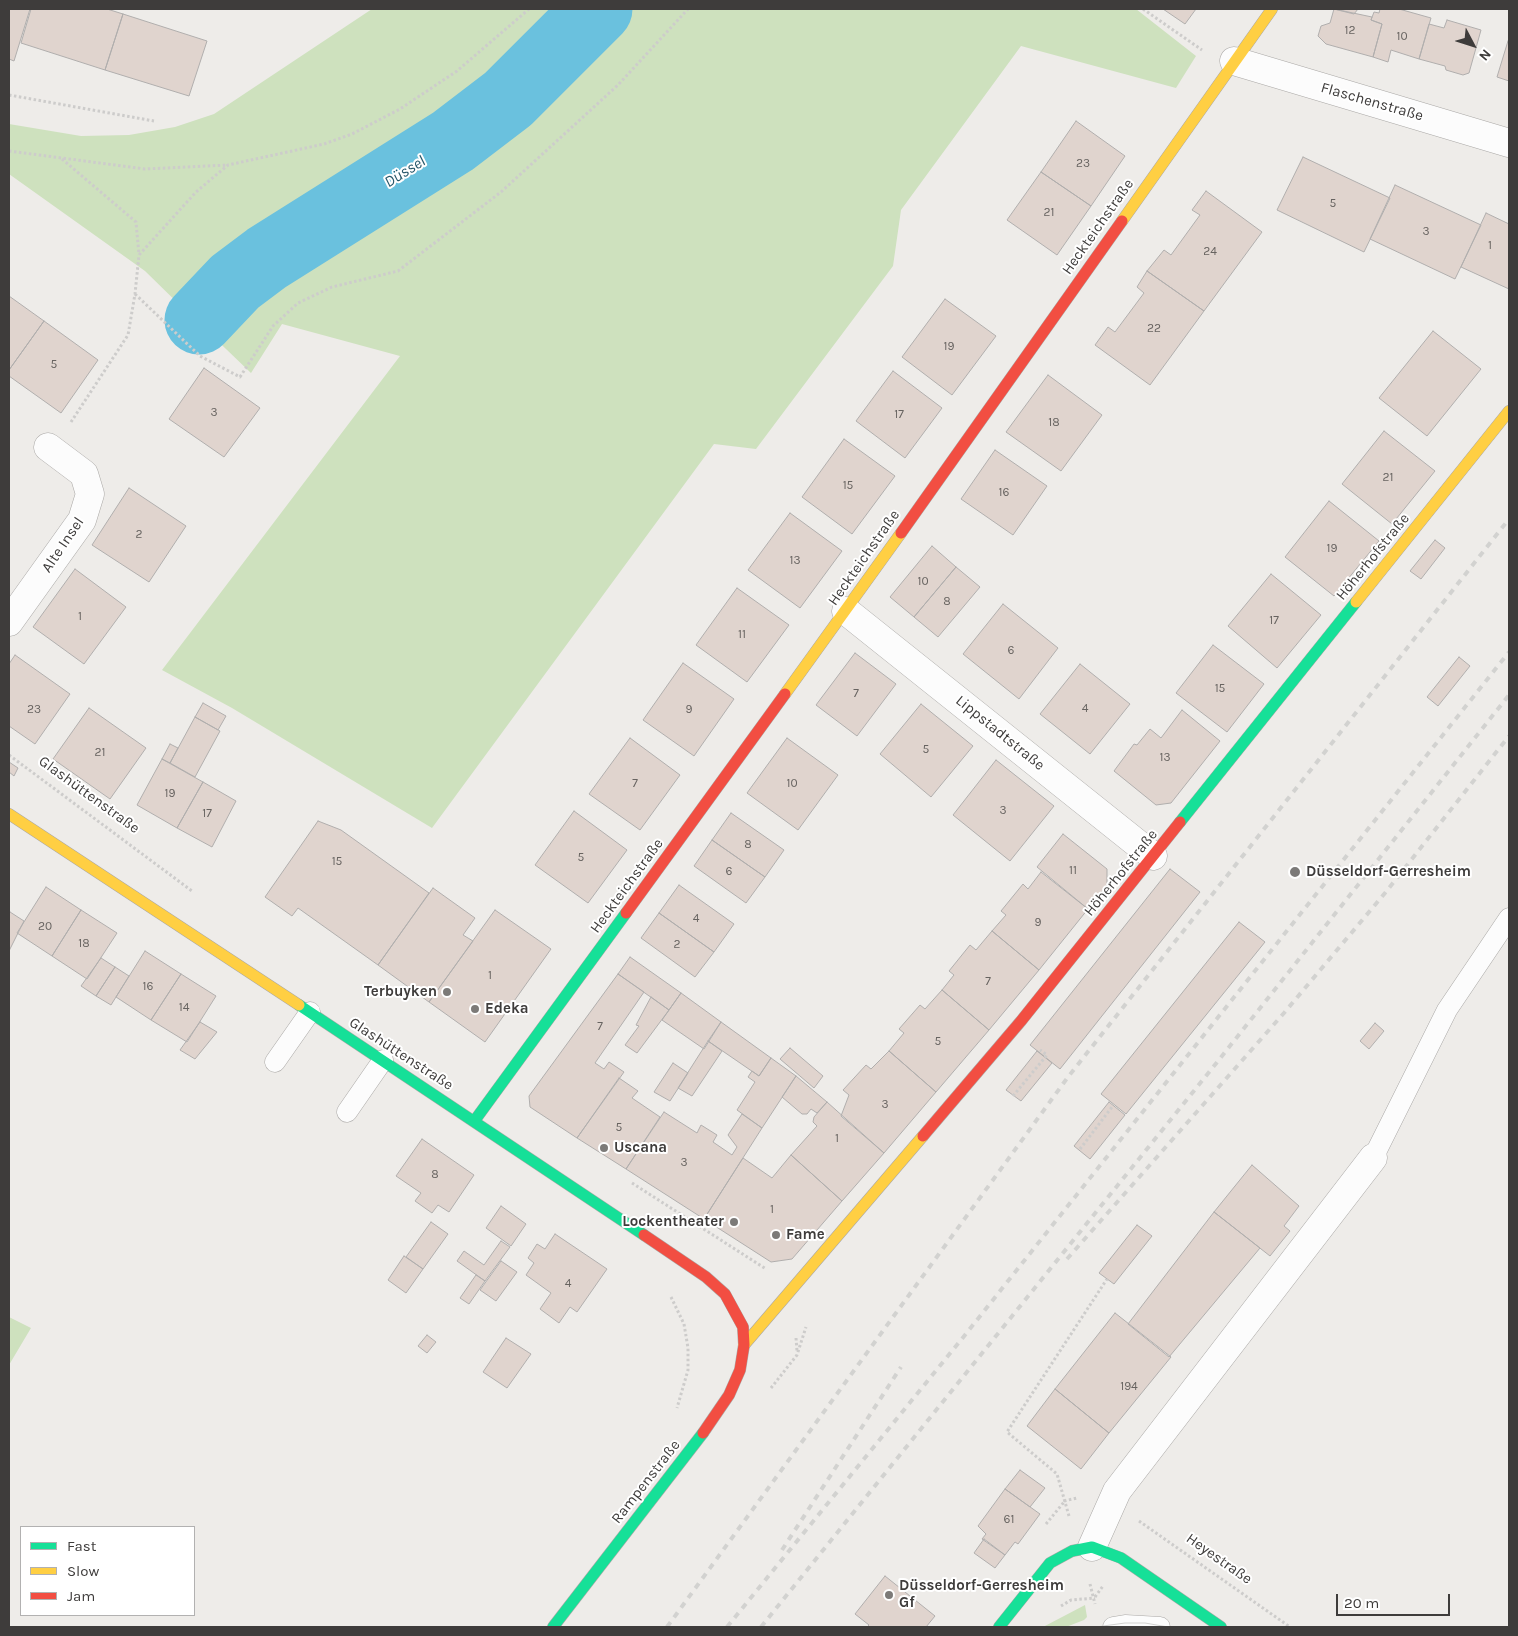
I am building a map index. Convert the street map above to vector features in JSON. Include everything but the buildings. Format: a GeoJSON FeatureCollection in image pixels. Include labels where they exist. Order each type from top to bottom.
{"type":"FeatureCollection","features":[{"type":"Feature","properties":{"kind":"street","name":"Heckteichstraße"},"geometry":{"type":"LineString","coordinates":[[475,1120],[846,610],[1272,9]]}},
{"type":"Feature","properties":{"kind":"street","name":"Flaschenstraße"},"geometry":{"type":"LineString","coordinates":[[1231,65],[1509,143]]}},
{"type":"Feature","properties":{"kind":"street","name":"Höherhofstraße"},"geometry":{"type":"LineString","coordinates":[[744,1345],[1015,1028],[1509,411]]}},
{"type":"Feature","properties":{"kind":"street","name":"Alte Insel"},"geometry":{"type":"LineString","coordinates":[[9,622],[82,520],[90,494],[84,474],[50,449]]}},
{"type":"Feature","properties":{"kind":"street","name":"Lippstadtstraße"},"geometry":{"type":"LineString","coordinates":[[846,610],[1154,856]]}},
{"type":"Feature","properties":{"kind":"street","name":"Glashüttenstraße"},"geometry":{"type":"LineString","coordinates":[[9,814],[475,1120],[706,1277],[725,1294],[735,1310],[743,1327],[744,1345]]}},
{"type":"Feature","properties":{"kind":"street"},"geometry":{"type":"LineString","coordinates":[[999,1627],[1050,1563],[1086,1548],[1118,1491],[1373,1158]]}},
{"type":"Feature","properties":{"kind":"street","name":"Rampenstraße"},"geometry":{"type":"LineString","coordinates":[[553,1627],[703,1434],[729,1395],[740,1370],[744,1345]]}},
{"type":"Feature","properties":{"kind":"street"},"geometry":{"type":"LineString","coordinates":[[1086,1548],[1121,1558],[1221,1627]]}},
{"type":"Feature","properties":{"kind":"lane"},"geometry":{"type":"LineString","coordinates":[[1373,1158],[1447,1010],[1509,918]]}},
{"type":"Feature","properties":{"kind":"lane"},"geometry":{"type":"LineString","coordinates":[[275,1062],[310,1012]]}},
{"type":"Feature","properties":{"kind":"lane"},"geometry":{"type":"LineString","coordinates":[[347,1112],[383,1060]]}},
{"type":"Feature","properties":{"kind":"lane"},"geometry":{"type":"LineString","coordinates":[[1113,1627],[1125,1625],[1160,1627]]}},
{"type":"Feature","properties":{"kind":"path"},"geometry":{"type":"LineString","coordinates":[[9,151],[145,169],[228,165],[279,155],[352,134],[400,109],[457,71],[529,9]]}},
{"type":"Feature","properties":{"kind":"path"},"geometry":{"type":"LineString","coordinates":[[136,294],[200,356],[240,377],[273,326],[298,303],[332,287],[398,271],[501,192],[618,85],[688,9]]}},
{"type":"Feature","properties":{"kind":"path"},"geometry":{"type":"LineString","coordinates":[[1142,9],[1231,65]]}},
{"type":"Feature","properties":{"kind":"path"},"geometry":{"type":"LineString","coordinates":[[9,95],[154,121]]}},
{"type":"Feature","properties":{"kind":"path"},"geometry":{"type":"LineString","coordinates":[[50,449],[128,335],[136,294],[139,255],[136,222],[61,158]]}},
{"type":"Feature","properties":{"kind":"path"},"geometry":{"type":"LineString","coordinates":[[139,255],[196,192],[228,165]]}},
{"type":"Feature","properties":{"kind":"path","name":"Glashüttenstraße"},"geometry":{"type":"LineString","coordinates":[[9,755],[199,896]]}},
{"type":"Feature","properties":{"kind":"path"},"geometry":{"type":"LineString","coordinates":[[1013,1096],[1045,1058]]}},
{"type":"Feature","properties":{"kind":"path"},"geometry":{"type":"LineString","coordinates":[[1080,1149],[1112,1107]]}},
{"type":"Feature","properties":{"kind":"path"},"geometry":{"type":"LineString","coordinates":[[624,1177],[772,1273]]}},
{"type":"Feature","properties":{"kind":"path"},"geometry":{"type":"LineString","coordinates":[[1069,1516],[1056,1474],[1007,1432],[1107,1279]]}},
{"type":"Feature","properties":{"kind":"path"},"geometry":{"type":"LineString","coordinates":[[666,1291],[672,1298],[684,1324],[688,1348],[688,1370]]}},
{"type":"Feature","properties":{"kind":"path","name":"Heyestraße"},"geometry":{"type":"LineString","coordinates":[[1138,1520],[1290,1627]]}},
{"type":"Feature","properties":{"kind":"path"},"geometry":{"type":"LineString","coordinates":[[1091,1585],[1095,1598]]}},
{"type":"Feature","properties":{"kind":"path"},"geometry":{"type":"LineString","coordinates":[[1095,1598],[1101,1588]]}},
{"type":"Feature","properties":{"kind":"path"},"geometry":{"type":"LineString","coordinates":[[1059,1607],[1071,1600],[1095,1598]]}},
{"type":"Feature","properties":{"kind":"green space"},"geometry":{"type":"Polygon","coordinates":[[[372,9],[590,9],[492,105],[439,144],[241,270],[193,318],[145,271],[9,174],[9,124],[81,136],[129,135],[175,127],[214,114],[372,9]]]}},
{"type":"Feature","properties":{"kind":"green space"},"geometry":{"type":"Polygon","coordinates":[[[604,9],[1136,9],[1196,56],[1176,88],[1021,46],[901,210],[893,266],[756,449],[714,444],[432,828],[232,708],[162,670],[400,356],[282,324],[251,373],[201,325],[239,287],[268,263],[481,128],[585,30],[604,9]]]}},
{"type":"Feature","properties":{"kind":"green space"},"geometry":{"type":"Polygon","coordinates":[[[9,1317],[31,1328],[9,1365],[9,1317]]]}},
{"type":"Feature","properties":{"kind":"green space"},"geometry":{"type":"Polygon","coordinates":[[[1085,1605],[1087,1617],[1084,1620],[1066,1627],[1043,1627],[1085,1605]]]}},
{"type":"Feature","properties":{"kind":"waterway","name":"Düssel"},"geometry":{"type":"LineString","coordinates":[[199,320],[235,282],[267,258],[453,141],[508,99],[598,9]]}},
{"type":"Feature","properties":{"kind":"tram line"},"geometry":{"type":"LineString","coordinates":[[1096,1627],[1125,1623],[1145,1623],[1168,1627]]}},
{"type":"Feature","properties":{"kind":"railway"},"geometry":{"type":"LineString","coordinates":[[667,1627],[1068,1077],[1509,519]]}},
{"type":"Feature","properties":{"kind":"railway"},"geometry":{"type":"LineString","coordinates":[[727,1627],[965,1335],[1509,652]]}},
{"type":"Feature","properties":{"kind":"railway"},"geometry":{"type":"LineString","coordinates":[[761,1627],[1218,1061],[1509,695]]}},
{"type":"Feature","properties":{"kind":"railway"},"geometry":{"type":"LineString","coordinates":[[1067,1259],[1284,1013],[1385,893],[1509,736]]}},
{"type":"Feature","properties":{"kind":"railway"},"geometry":{"type":"LineString","coordinates":[[782,1550],[901,1367]]}},
{"type":"Feature","properties":{"kind":"traffic: fast"},"geometry":{"type":"LineString","coordinates":[[1180,822],[1356,602]]}},
{"type":"Feature","properties":{"kind":"traffic: fast"},"geometry":{"type":"LineString","coordinates":[[475,1120],[626,913]]}},
{"type":"Feature","properties":{"kind":"traffic: fast"},"geometry":{"type":"LineString","coordinates":[[299,1005],[644,1235]]}},
{"type":"Feature","properties":{"kind":"traffic: fast"},"geometry":{"type":"LineString","coordinates":[[553,1627],[703,1433]]}},
{"type":"Feature","properties":{"kind":"traffic: fast"},"geometry":{"type":"LineString","coordinates":[[999,1627],[1050,1563],[1072,1551],[1092,1547],[1121,1558],[1221,1627]]}},
{"type":"Feature","properties":{"kind":"traffic: slow"},"geometry":{"type":"LineString","coordinates":[[1122,221],[1272,9]]}},
{"type":"Feature","properties":{"kind":"traffic: slow"},"geometry":{"type":"LineString","coordinates":[[1356,602],[1509,411]]}},
{"type":"Feature","properties":{"kind":"traffic: slow"},"geometry":{"type":"LineString","coordinates":[[785,694],[901,533]]}},
{"type":"Feature","properties":{"kind":"traffic: slow"},"geometry":{"type":"LineString","coordinates":[[9,814],[299,1005]]}},
{"type":"Feature","properties":{"kind":"traffic: slow"},"geometry":{"type":"LineString","coordinates":[[744,1345],[923,1136]]}},
{"type":"Feature","properties":{"kind":"traffic: jam"},"geometry":{"type":"LineString","coordinates":[[901,533],[1122,221]]}},
{"type":"Feature","properties":{"kind":"traffic: jam"},"geometry":{"type":"LineString","coordinates":[[626,913],[785,694]]}},
{"type":"Feature","properties":{"kind":"traffic: jam"},"geometry":{"type":"LineString","coordinates":[[923,1136],[1021,1021],[1180,822]]}},
{"type":"Feature","properties":{"kind":"traffic: jam"},"geometry":{"type":"LineString","coordinates":[[644,1235],[706,1277],[725,1294],[743,1327],[744,1345],[740,1370],[729,1395],[703,1433]]}},
{"type":"Feature","properties":{"kind":"place","name":"Düsseldorf-Gerresheim"},"geometry":{"type":"Point","coordinates":[1295,872]}},
{"type":"Feature","properties":{"kind":"place","name":"Terbuyken"},"geometry":{"type":"Point","coordinates":[447,992]}},
{"type":"Feature","properties":{"kind":"place","name":"Edeka"},"geometry":{"type":"Point","coordinates":[475,1009]}},
{"type":"Feature","properties":{"kind":"place","name":"Uscana"},"geometry":{"type":"Point","coordinates":[604,1148]}},
{"type":"Feature","properties":{"kind":"place","name":"Lockentheater"},"geometry":{"type":"Point","coordinates":[734,1222]}},
{"type":"Feature","properties":{"kind":"place","name":"Fame"},"geometry":{"type":"Point","coordinates":[776,1235]}},
{"type":"Feature","properties":{"kind":"place","name":"Düsseldorf-Gerresheim Gf"},"geometry":{"type":"Point","coordinates":[889,1595]}}]}
